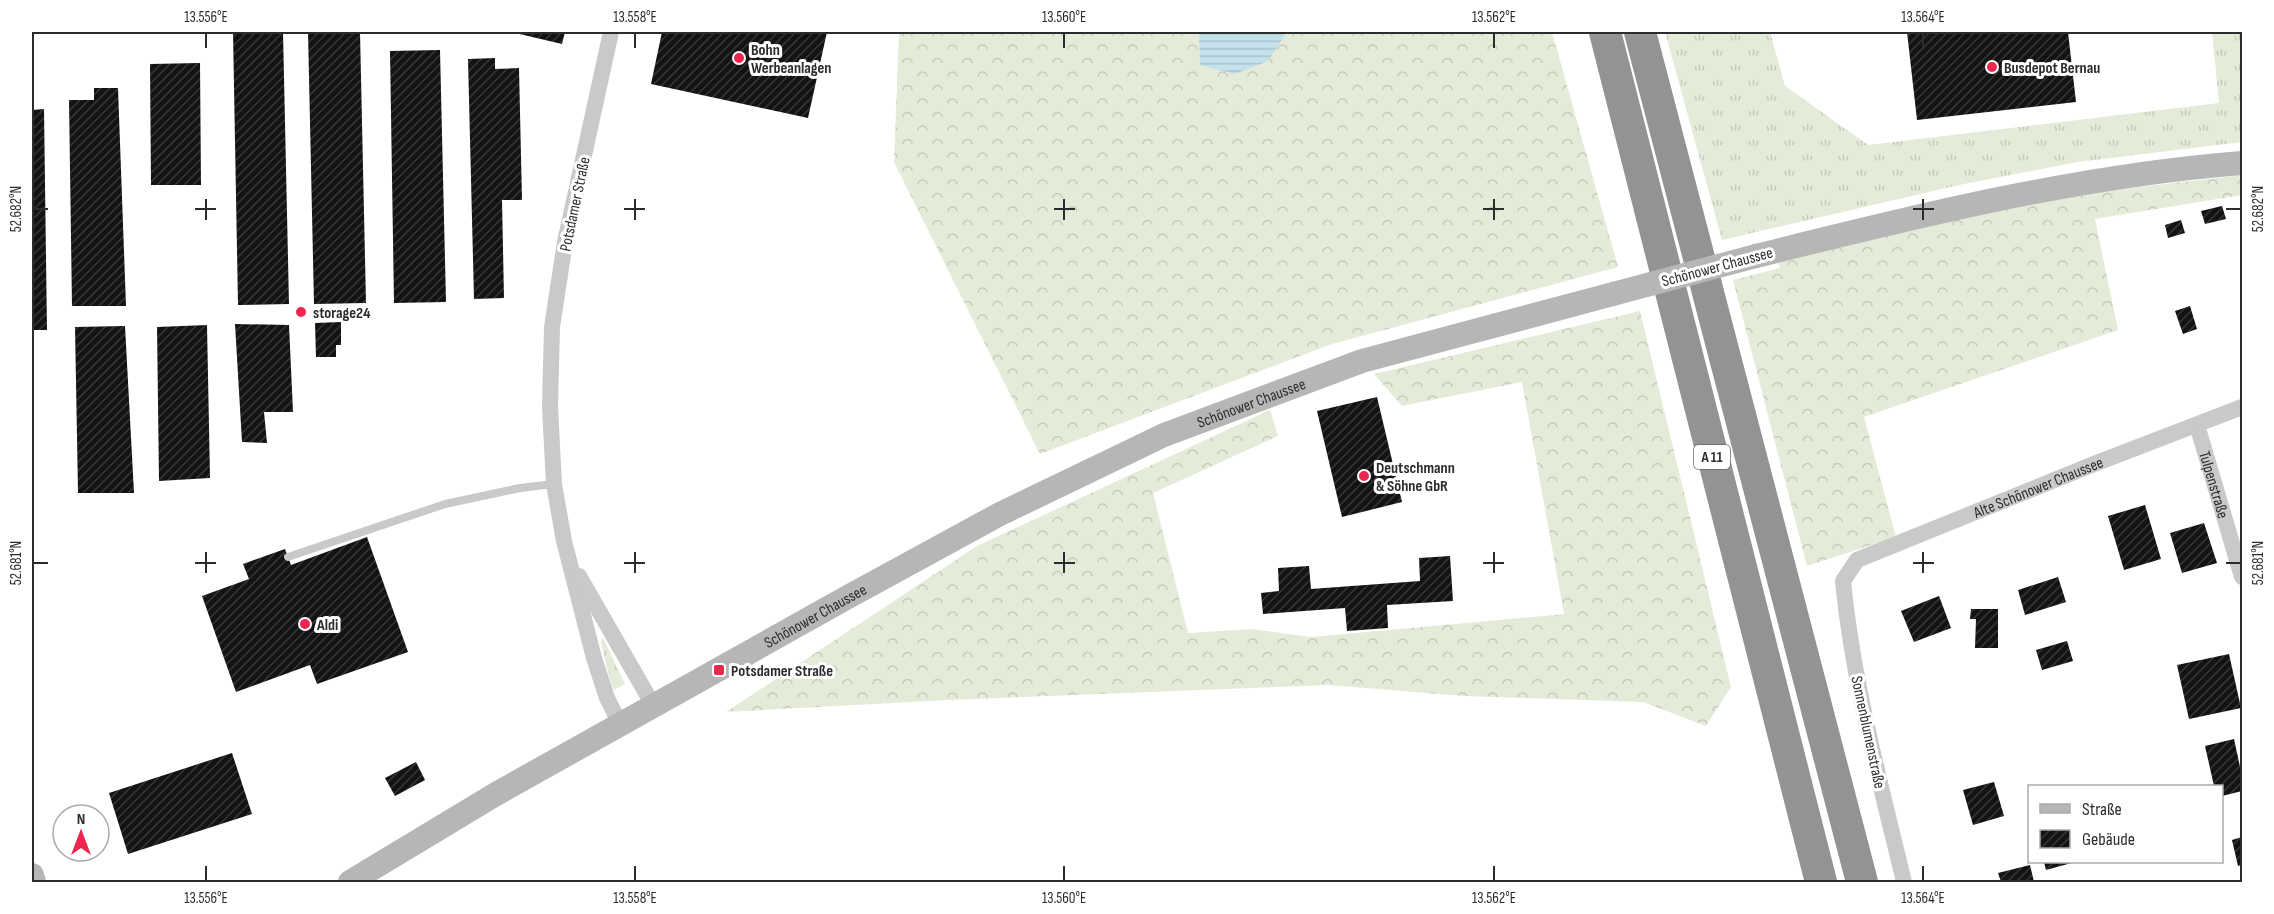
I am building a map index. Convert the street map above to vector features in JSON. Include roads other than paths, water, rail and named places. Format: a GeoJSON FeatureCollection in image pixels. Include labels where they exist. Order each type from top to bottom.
{"type":"FeatureCollection","features":[{"type":"Feature","properties":{"kind":"highway","name":"A 11"},"geometry":{"type":"LineString","coordinates":[[1605,32],[1821,882]]}},
{"type":"Feature","properties":{"kind":"highway","name":"A 11"},"geometry":{"type":"LineString","coordinates":[[1640,32],[1862,882]]}},
{"type":"Feature","properties":{"kind":"main road","name":"Schönower Chaussee"},"geometry":{"type":"LineString","coordinates":[[365,879],[496,794],[653,705],[1000,514],[1164,435],[1362,361],[1898,220],[1988,201],[2144,174],[2242,163]]}},
{"type":"Feature","properties":{"kind":"main road"},"geometry":{"type":"LineString","coordinates":[[32,875],[34,882]]}},
{"type":"Feature","properties":{"kind":"street","name":"Potsdamer Straße"},"geometry":{"type":"LineString","coordinates":[[611,32],[565,242],[552,327],[550,407],[554,484],[569,557],[594,658],[603,687],[620,724]]}},
{"type":"Feature","properties":{"kind":"street","name":"Alte Schönower Chaussee"},"geometry":{"type":"LineString","coordinates":[[1843,580],[1857,560],[2242,407]]}},
{"type":"Feature","properties":{"kind":"street","name":"Tulpenstraße"},"geometry":{"type":"LineString","coordinates":[[2197,425],[2242,577]]}},
{"type":"Feature","properties":{"kind":"street","name":"Potsdamer Straße"},"geometry":{"type":"LineString","coordinates":[[569,557],[653,705]]}},
{"type":"Feature","properties":{"kind":"street","name":"Sonnenblumenstraße"},"geometry":{"type":"LineString","coordinates":[[1843,580],[1848,629],[1861,701],[1904,882]]}},
{"type":"Feature","properties":{"kind":"lane"},"geometry":{"type":"LineString","coordinates":[[288,557],[445,504],[510,490],[554,484]]}},
{"type":"Feature","properties":{"kind":"water"},"geometry":{"type":"Polygon","coordinates":[[[1199,32],[1281,32],[1285,35],[1268,61],[1235,74],[1200,65],[1199,32]]]}},
{"type":"Feature","properties":{"kind":"place","name":"Bohn Werbeanlagen"},"geometry":{"type":"Point","coordinates":[739,58]}},
{"type":"Feature","properties":{"kind":"place","name":"Busdepot Bernau"},"geometry":{"type":"Point","coordinates":[1992,67]}},
{"type":"Feature","properties":{"kind":"place","name":"storage24"},"geometry":{"type":"Point","coordinates":[301,312]}},
{"type":"Feature","properties":{"kind":"place","name":"Deutschmann & Söhne GbR"},"geometry":{"type":"Point","coordinates":[1364,476]}},
{"type":"Feature","properties":{"kind":"place","name":"Aldi"},"geometry":{"type":"Point","coordinates":[305,624]}},
{"type":"Feature","properties":{"kind":"place","name":"Potsdamer Straße"},"geometry":{"type":"Point","coordinates":[719,670]}}]}
